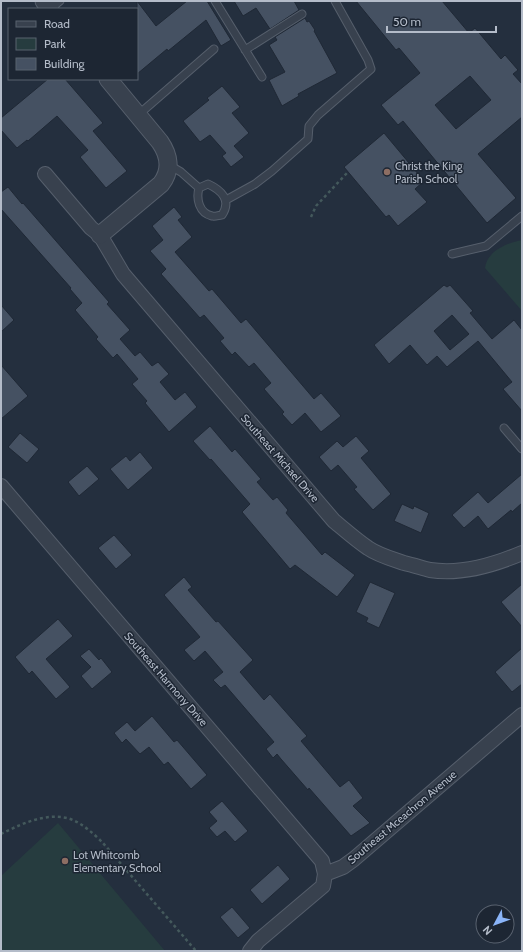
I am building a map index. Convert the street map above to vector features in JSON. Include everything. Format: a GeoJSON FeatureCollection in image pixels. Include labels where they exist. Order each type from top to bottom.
{"type":"FeatureCollection","features":[{"type":"Feature","properties":{"kind":"street"},"geometry":{"type":"LineString","coordinates":[[100,235],[161,184],[167,174],[169,164],[165,150],[109,80]]}},
{"type":"Feature","properties":{"kind":"street","name":"Southeast Michael Drive"},"geometry":{"type":"LineString","coordinates":[[45,174],[91,228],[100,235],[123,274],[334,521],[368,548],[393,560],[414,566],[431,570],[454,571],[500,562],[522,552]]}},
{"type":"Feature","properties":{"kind":"street","name":"Southeast Harmony Drive"},"geometry":{"type":"LineString","coordinates":[[1,486],[317,855],[322,861],[325,874]]}},
{"type":"Feature","properties":{"kind":"street","name":"Southeast Mceachron Avenue"},"geometry":{"type":"LineString","coordinates":[[325,874],[343,867],[354,860],[522,715]]}},
{"type":"Feature","properties":{"kind":"street"},"geometry":{"type":"LineString","coordinates":[[250,951],[258,941],[323,886],[325,874]]}},
{"type":"Feature","properties":{"kind":"lane"},"geometry":{"type":"LineString","coordinates":[[51,8],[60,1]]}},
{"type":"Feature","properties":{"kind":"lane"},"geometry":{"type":"LineString","coordinates":[[215,1],[262,76]]}},
{"type":"Feature","properties":{"kind":"lane"},"geometry":{"type":"LineString","coordinates":[[226,200],[254,184],[308,139],[309,126],[318,115],[370,70],[368,60],[335,1]]}},
{"type":"Feature","properties":{"kind":"lane"},"geometry":{"type":"LineString","coordinates":[[245,50],[302,14]]}},
{"type":"Feature","properties":{"kind":"lane"},"geometry":{"type":"LineString","coordinates":[[138,115],[214,49]]}},
{"type":"Feature","properties":{"kind":"lane"},"geometry":{"type":"LineString","coordinates":[[169,164],[181,172],[199,188]]}},
{"type":"Feature","properties":{"kind":"lane"},"geometry":{"type":"LineString","coordinates":[[208,184],[215,188],[226,200],[226,208],[222,215],[213,216],[205,212],[198,201],[197,196],[199,188],[208,184]]}},
{"type":"Feature","properties":{"kind":"lane"},"geometry":{"type":"LineString","coordinates":[[452,254],[486,246],[522,216]]}},
{"type":"Feature","properties":{"kind":"lane"},"geometry":{"type":"LineString","coordinates":[[504,428],[522,449]]}},
{"type":"Feature","properties":{"kind":"path"},"geometry":{"type":"LineString","coordinates":[[311,217],[316,206],[347,173]]}},
{"type":"Feature","properties":{"kind":"path"},"geometry":{"type":"LineString","coordinates":[[1,834],[16,826],[46,817],[68,818],[90,830],[103,843],[196,951]]}},
{"type":"Feature","properties":{"kind":"green space"},"geometry":{"type":"Polygon","coordinates":[[[522,240],[522,311],[485,268],[494,252],[510,243],[522,240]]]}},
{"type":"Feature","properties":{"kind":"green space"},"geometry":{"type":"Polygon","coordinates":[[[58,823],[165,951],[1,951],[1,876],[58,823]]]}},
{"type":"Feature","properties":{"kind":"building"},"geometry":{"type":"Polygon","coordinates":[[[137,1],[156,26],[187,1],[207,1],[231,40],[221,46],[206,20],[138,73],[137,1]]]}},
{"type":"Feature","properties":{"kind":"building"},"geometry":{"type":"Polygon","coordinates":[[[234,1],[294,1],[299,10],[270,29],[256,8],[243,16],[234,1]]]}},
{"type":"Feature","properties":{"kind":"building"},"geometry":{"type":"Polygon","coordinates":[[[356,1],[442,1],[469,33],[475,28],[501,59],[505,55],[518,70],[513,74],[522,84],[522,117],[478,154],[516,198],[487,223],[403,121],[398,125],[381,105],[420,73],[399,48],[396,50],[356,1]],[[470,76],[435,105],[456,129],[491,100],[470,76]]]}},
{"type":"Feature","properties":{"kind":"building"},"geometry":{"type":"Polygon","coordinates":[[[305,18],[315,30],[314,31],[337,73],[298,94],[299,96],[282,106],[269,80],[285,72],[269,45],[277,40],[275,37],[305,18]]]}},
{"type":"Feature","properties":{"kind":"building"},"geometry":{"type":"Polygon","coordinates":[[[47,80],[66,80],[103,123],[93,131],[127,171],[106,188],[80,157],[88,150],[57,116],[28,141],[27,140],[17,148],[1,130],[1,118],[47,80]]]}},
{"type":"Feature","properties":{"kind":"building"},"geometry":{"type":"Polygon","coordinates":[[[222,86],[240,107],[232,113],[249,133],[234,146],[244,157],[231,167],[222,156],[226,153],[210,135],[200,142],[183,121],[209,100],[207,98],[222,86]]]}},
{"type":"Feature","properties":{"kind":"building"},"geometry":{"type":"Polygon","coordinates":[[[384,133],[424,181],[415,189],[427,202],[398,226],[389,215],[386,217],[344,167],[384,133]]]}},
{"type":"Feature","properties":{"kind":"building"},"geometry":{"type":"Polygon","coordinates":[[[8,187],[109,302],[107,304],[130,330],[120,339],[135,356],[140,352],[152,366],[158,362],[169,374],[160,382],[175,400],[185,392],[197,407],[169,432],[145,403],[147,401],[132,384],[138,379],[117,354],[113,358],[96,339],[98,337],[75,310],[82,303],[70,289],[71,288],[1,209],[1,192],[8,187]]]}},
{"type":"Feature","properties":{"kind":"building"},"geometry":{"type":"Polygon","coordinates":[[[174,207],[182,217],[178,220],[192,237],[175,252],[209,291],[212,289],[241,323],[246,319],[314,399],[321,393],[341,416],[321,432],[305,413],[292,425],[282,414],[284,412],[264,389],[271,383],[254,363],[249,367],[235,352],[232,355],[220,341],[224,338],[204,315],[200,318],[161,274],[166,269],[150,251],[163,240],[152,226],[174,207]]]}},
{"type":"Feature","properties":{"kind":"building"},"geometry":{"type":"Polygon","coordinates":[[[444,285],[447,287],[450,285],[473,311],[470,313],[492,339],[514,320],[522,330],[522,411],[503,389],[512,382],[478,341],[447,367],[437,356],[427,365],[410,345],[389,364],[374,345],[444,285]],[[452,315],[434,331],[450,350],[469,334],[452,315]]]}},
{"type":"Feature","properties":{"kind":"building"},"geometry":{"type":"Polygon","coordinates":[[[1,305],[14,320],[1,332],[1,305]]]}},
{"type":"Feature","properties":{"kind":"building"},"geometry":{"type":"Polygon","coordinates":[[[1,365],[28,396],[1,419],[1,365]]]}},
{"type":"Feature","properties":{"kind":"building"},"geometry":{"type":"Polygon","coordinates":[[[210,426],[232,452],[235,449],[261,479],[257,482],[273,500],[277,497],[288,510],[286,513],[322,555],[325,552],[355,575],[337,597],[295,565],[290,569],[242,512],[250,504],[211,459],[210,460],[193,441],[210,426]]]}},
{"type":"Feature","properties":{"kind":"building"},"geometry":{"type":"Polygon","coordinates":[[[20,433],[39,449],[27,463],[8,447],[20,433]]]}},
{"type":"Feature","properties":{"kind":"building"},"geometry":{"type":"Polygon","coordinates":[[[356,436],[369,451],[361,458],[391,494],[373,510],[354,489],[357,487],[338,465],[331,471],[319,457],[337,441],[343,447],[356,436]]]}},
{"type":"Feature","properties":{"kind":"building"},"geometry":{"type":"Polygon","coordinates":[[[140,452],[153,468],[128,490],[110,469],[126,456],[130,461],[140,452]]]}},
{"type":"Feature","properties":{"kind":"building"},"geometry":{"type":"Polygon","coordinates":[[[87,466],[99,479],[79,496],[68,482],[87,466]]]}},
{"type":"Feature","properties":{"kind":"building"},"geometry":{"type":"Polygon","coordinates":[[[522,474],[522,503],[488,529],[478,516],[464,528],[452,515],[478,492],[488,503],[522,474]]]}},
{"type":"Feature","properties":{"kind":"building"},"geometry":{"type":"Polygon","coordinates":[[[402,504],[413,509],[414,506],[429,513],[421,533],[394,521],[402,504]]]}},
{"type":"Feature","properties":{"kind":"building"},"geometry":{"type":"Polygon","coordinates":[[[114,535],[132,555],[116,569],[98,548],[114,535]]]}},
{"type":"Feature","properties":{"kind":"building"},"geometry":{"type":"Polygon","coordinates":[[[184,577],[192,587],[188,590],[216,622],[218,621],[253,660],[240,672],[264,700],[270,694],[307,736],[301,741],[340,787],[349,780],[363,798],[353,806],[370,823],[351,836],[277,754],[273,758],[266,749],[274,742],[225,685],[221,688],[213,680],[223,672],[205,651],[194,661],[184,650],[200,637],[164,595],[184,577]]]}},
{"type":"Feature","properties":{"kind":"building"},"geometry":{"type":"Polygon","coordinates":[[[370,582],[395,593],[379,628],[366,622],[368,618],[356,612],[370,582]]]}},
{"type":"Feature","properties":{"kind":"building"},"geometry":{"type":"Polygon","coordinates":[[[522,584],[522,627],[501,602],[522,584]]]}},
{"type":"Feature","properties":{"kind":"building"},"geometry":{"type":"Polygon","coordinates":[[[58,619],[73,636],[46,659],[70,687],[56,699],[32,671],[29,674],[15,657],[58,619]]]}},
{"type":"Feature","properties":{"kind":"building"},"geometry":{"type":"Polygon","coordinates":[[[522,648],[522,684],[512,692],[495,672],[522,648]]]}},
{"type":"Feature","properties":{"kind":"building"},"geometry":{"type":"Polygon","coordinates":[[[89,649],[99,660],[101,658],[112,672],[92,689],[81,676],[91,667],[80,656],[89,649]]]}},
{"type":"Feature","properties":{"kind":"building"},"geometry":{"type":"Polygon","coordinates":[[[152,716],[174,742],[177,740],[207,775],[191,789],[168,762],[164,765],[149,747],[140,754],[126,739],[122,743],[114,733],[127,722],[135,731],[152,716]]]}},
{"type":"Feature","properties":{"kind":"building"},"geometry":{"type":"Polygon","coordinates":[[[222,801],[248,831],[235,842],[225,831],[217,837],[209,828],[217,821],[209,812],[222,801]]]}},
{"type":"Feature","properties":{"kind":"building"},"geometry":{"type":"Polygon","coordinates":[[[278,865],[290,879],[262,904],[250,890],[278,865]]]}},
{"type":"Feature","properties":{"kind":"building"},"geometry":{"type":"Polygon","coordinates":[[[232,907],[250,928],[238,938],[220,917],[232,907]]]}},
{"type":"Feature","properties":{"kind":"place","name":"Christ the King Parish School"},"geometry":{"type":"Point","coordinates":[387,172]}},
{"type":"Feature","properties":{"kind":"place","name":"Lot Whitcomb Elementary School"},"geometry":{"type":"Point","coordinates":[65,861]}}]}
